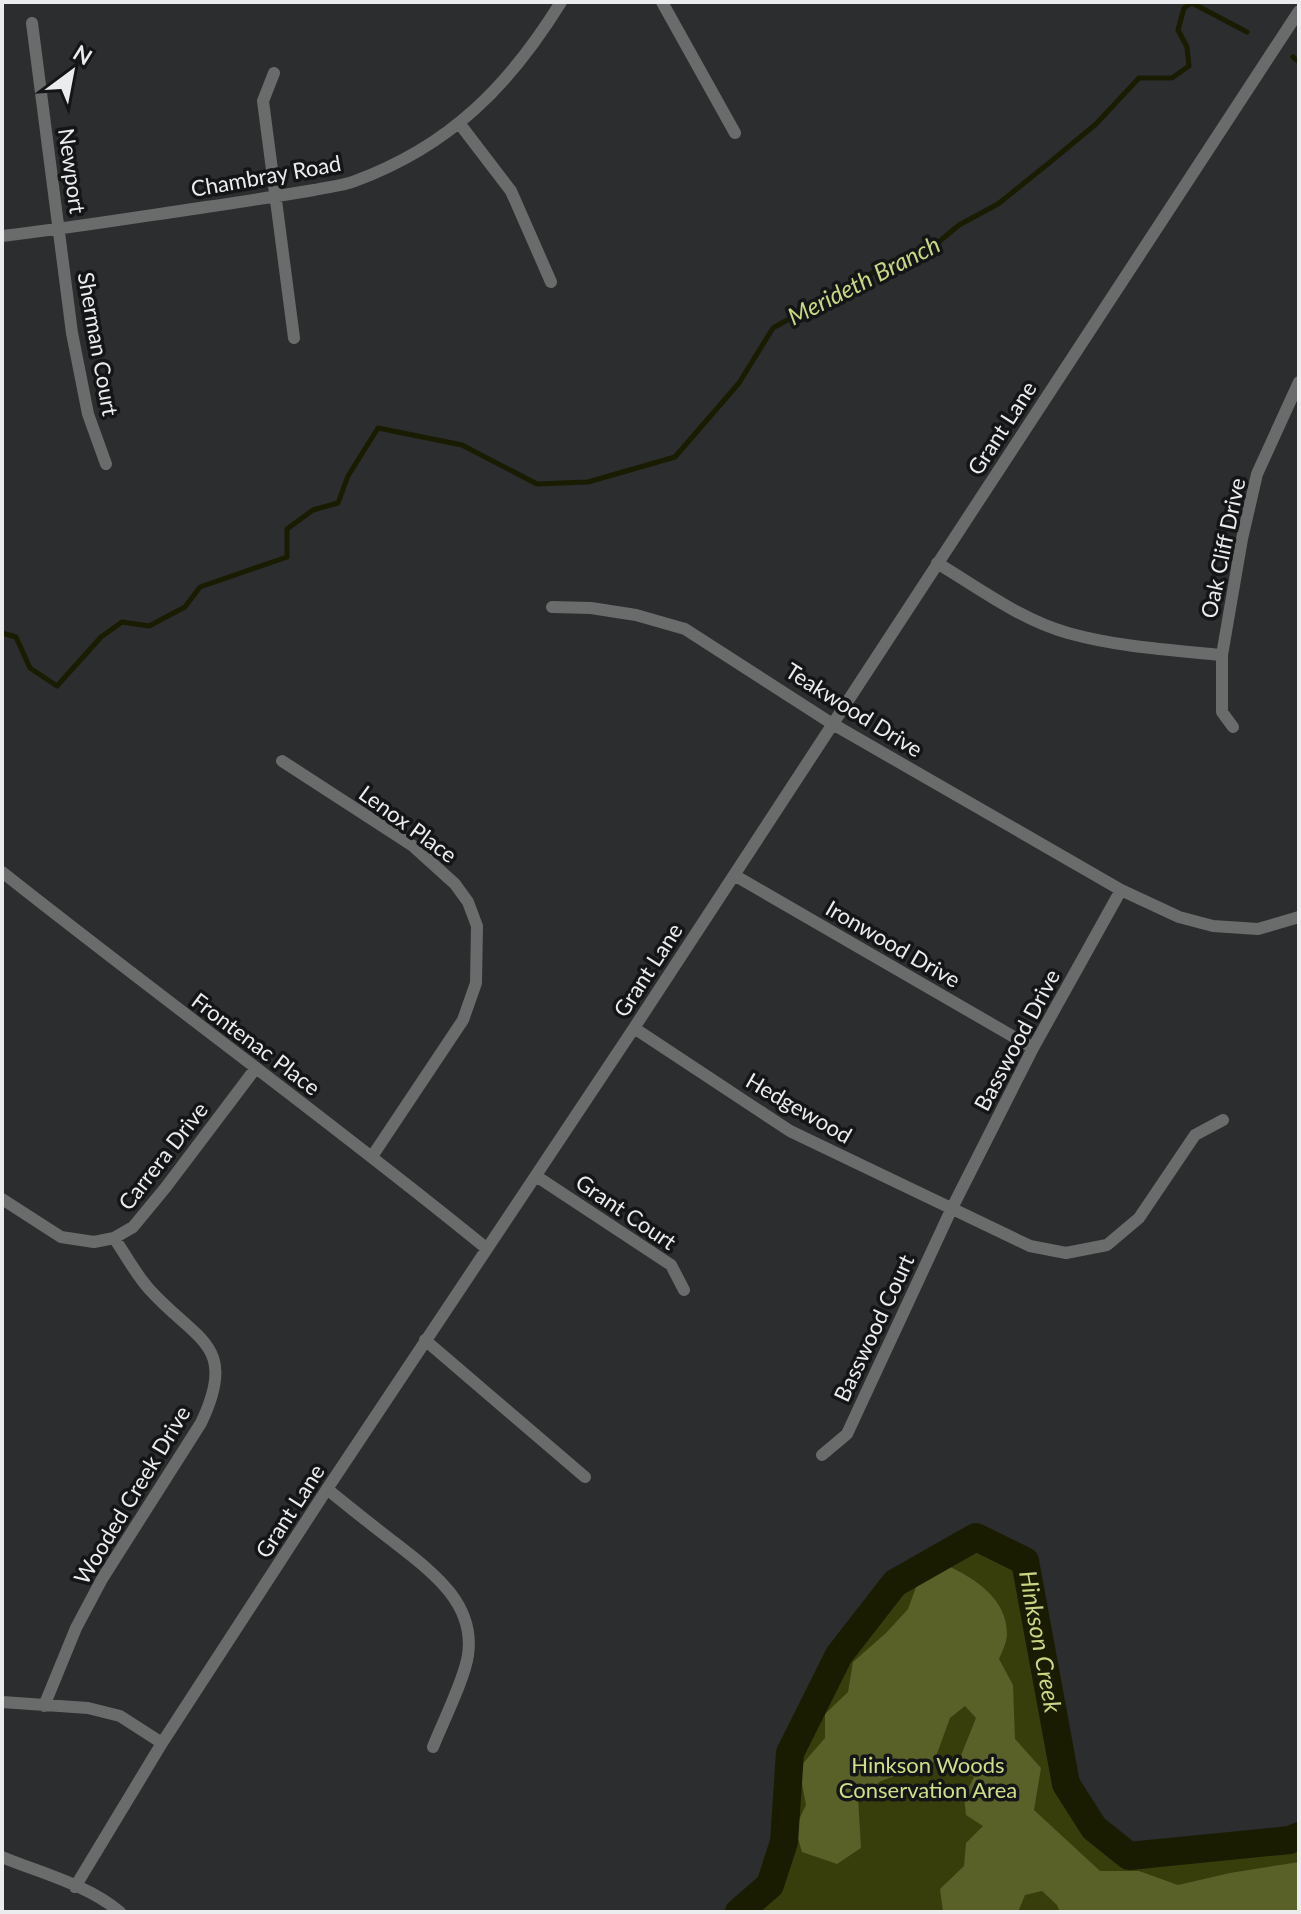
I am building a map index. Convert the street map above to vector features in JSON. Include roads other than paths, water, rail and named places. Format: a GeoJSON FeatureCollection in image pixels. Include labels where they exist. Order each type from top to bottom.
{"type":"FeatureCollection","features":[{"type":"Feature","properties":{"kind":"street","name":"Chambray Road"},"geometry":{"type":"LineString","coordinates":[[2,236],[274,197],[353,182],[404,160],[437,141],[459,123],[502,85],[536,43],[561,2]]}},
{"type":"Feature","properties":{"kind":"street"},"geometry":{"type":"LineString","coordinates":[[662,2],[735,133]]}},
{"type":"Feature","properties":{"kind":"street","name":"Grant Lane"},"geometry":{"type":"LineString","coordinates":[[75,1887],[162,1743],[327,1489],[634,1028],[1299,11]]}},
{"type":"Feature","properties":{"kind":"street","name":"Newport"},"geometry":{"type":"LineString","coordinates":[[32,23],[59,229]]}},
{"type":"Feature","properties":{"kind":"street"},"geometry":{"type":"LineString","coordinates":[[274,73],[263,101],[294,338]]}},
{"type":"Feature","properties":{"kind":"street"},"geometry":{"type":"LineString","coordinates":[[459,123],[511,191],[551,282]]}},
{"type":"Feature","properties":{"kind":"street","name":"Sherman Court"},"geometry":{"type":"LineString","coordinates":[[59,229],[72,333],[88,414],[106,464]]}},
{"type":"Feature","properties":{"kind":"street","name":"Oak Cliff Drive"},"geometry":{"type":"LineString","coordinates":[[1233,727],[1222,712],[1222,655],[1242,539],[1257,474],[1299,382]]}},
{"type":"Feature","properties":{"kind":"street"},"geometry":{"type":"LineString","coordinates":[[937,563],[1009,608],[1067,633],[1144,648],[1222,655]]}},
{"type":"Feature","properties":{"kind":"street","name":"Teakwood Drive"},"geometry":{"type":"LineString","coordinates":[[552,607],[591,608],[636,615],[685,629],[831,723],[1121,890],[1179,917],[1213,926],[1258,929],[1299,917]]}},
{"type":"Feature","properties":{"kind":"street","name":"Lenox Place"},"geometry":{"type":"LineString","coordinates":[[282,761],[413,846],[455,884],[468,902],[477,926],[476,983],[463,1020],[373,1155]]}},
{"type":"Feature","properties":{"kind":"street","name":"Frontenac Place"},"geometry":{"type":"LineString","coordinates":[[2,872],[255,1069],[373,1155],[486,1248]]}},
{"type":"Feature","properties":{"kind":"street","name":"Ironwood Drive"},"geometry":{"type":"LineString","coordinates":[[734,875],[1033,1048]]}},
{"type":"Feature","properties":{"kind":"street","name":"Basswood Drive"},"geometry":{"type":"LineString","coordinates":[[951,1210],[1033,1048],[1121,890]]}},
{"type":"Feature","properties":{"kind":"street","name":"Hedgewood"},"geometry":{"type":"LineString","coordinates":[[634,1028],[790,1131],[1030,1246],[1066,1253],[1107,1245],[1139,1218],[1195,1135],[1223,1120]]}},
{"type":"Feature","properties":{"kind":"street","name":"Carrera Drive"},"geometry":{"type":"LineString","coordinates":[[2,1199],[61,1237],[94,1242],[114,1238],[133,1227],[255,1069]]}},
{"type":"Feature","properties":{"kind":"street","name":"Grant Court"},"geometry":{"type":"LineString","coordinates":[[536,1176],[671,1265],[684,1290]]}},
{"type":"Feature","properties":{"kind":"street","name":"Basswood Court"},"geometry":{"type":"LineString","coordinates":[[822,1455],[847,1434],[951,1210]]}},
{"type":"Feature","properties":{"kind":"street","name":"Wooded Creek Drive"},"geometry":{"type":"LineString","coordinates":[[44,1706],[76,1628],[102,1579],[201,1423],[213,1398],[218,1370],[206,1343],[148,1289],[114,1238]]}},
{"type":"Feature","properties":{"kind":"street"},"geometry":{"type":"LineString","coordinates":[[425,1340],[585,1477]]}},
{"type":"Feature","properties":{"kind":"street"},"geometry":{"type":"LineString","coordinates":[[327,1489],[445,1585],[465,1619],[469,1629],[468,1658],[433,1747]]}},
{"type":"Feature","properties":{"kind":"street"},"geometry":{"type":"LineString","coordinates":[[2,1702],[88,1708],[120,1716],[162,1743]]}},
{"type":"Feature","properties":{"kind":"street"},"geometry":{"type":"LineString","coordinates":[[2,1857],[75,1887],[120,1912]]}},
{"type":"Feature","properties":{"kind":"waterway","name":"Merideth Branch"},"geometry":{"type":"LineString","coordinates":[[2,633],[16,637],[30,668],[57,686],[101,637],[122,622],[149,626],[185,607],[200,587],[287,557],[287,529],[313,510],[338,503],[348,476],[378,428],[462,445],[537,484],[588,482],[675,457],[739,383],[773,328],[874,272],[922,256],[959,225],[998,204],[1049,163],[1096,124],[1139,78],[1172,78],[1189,66],[1187,47],[1178,30],[1184,8],[1192,3],[1247,32]]}},
{"type":"Feature","properties":{"kind":"waterway","name":"Merideth Branch"},"geometry":{"type":"LineString","coordinates":[[1293,57],[1299,62]]}},
{"type":"Feature","properties":{"kind":"waterway","name":"Hinkson Creek"},"geometry":{"type":"LineString","coordinates":[[739,1912],[770,1885],[784,1842],[790,1753],[839,1655],[895,1583],[976,1537],[1025,1561],[1066,1784],[1094,1828],[1129,1856],[1290,1840],[1299,1836]]}},
{"type":"Feature","properties":{"kind":"park label","name":"Hinkson Woods Conservation Area"},"geometry":{"type":"Point","coordinates":[928,1778]}}]}
